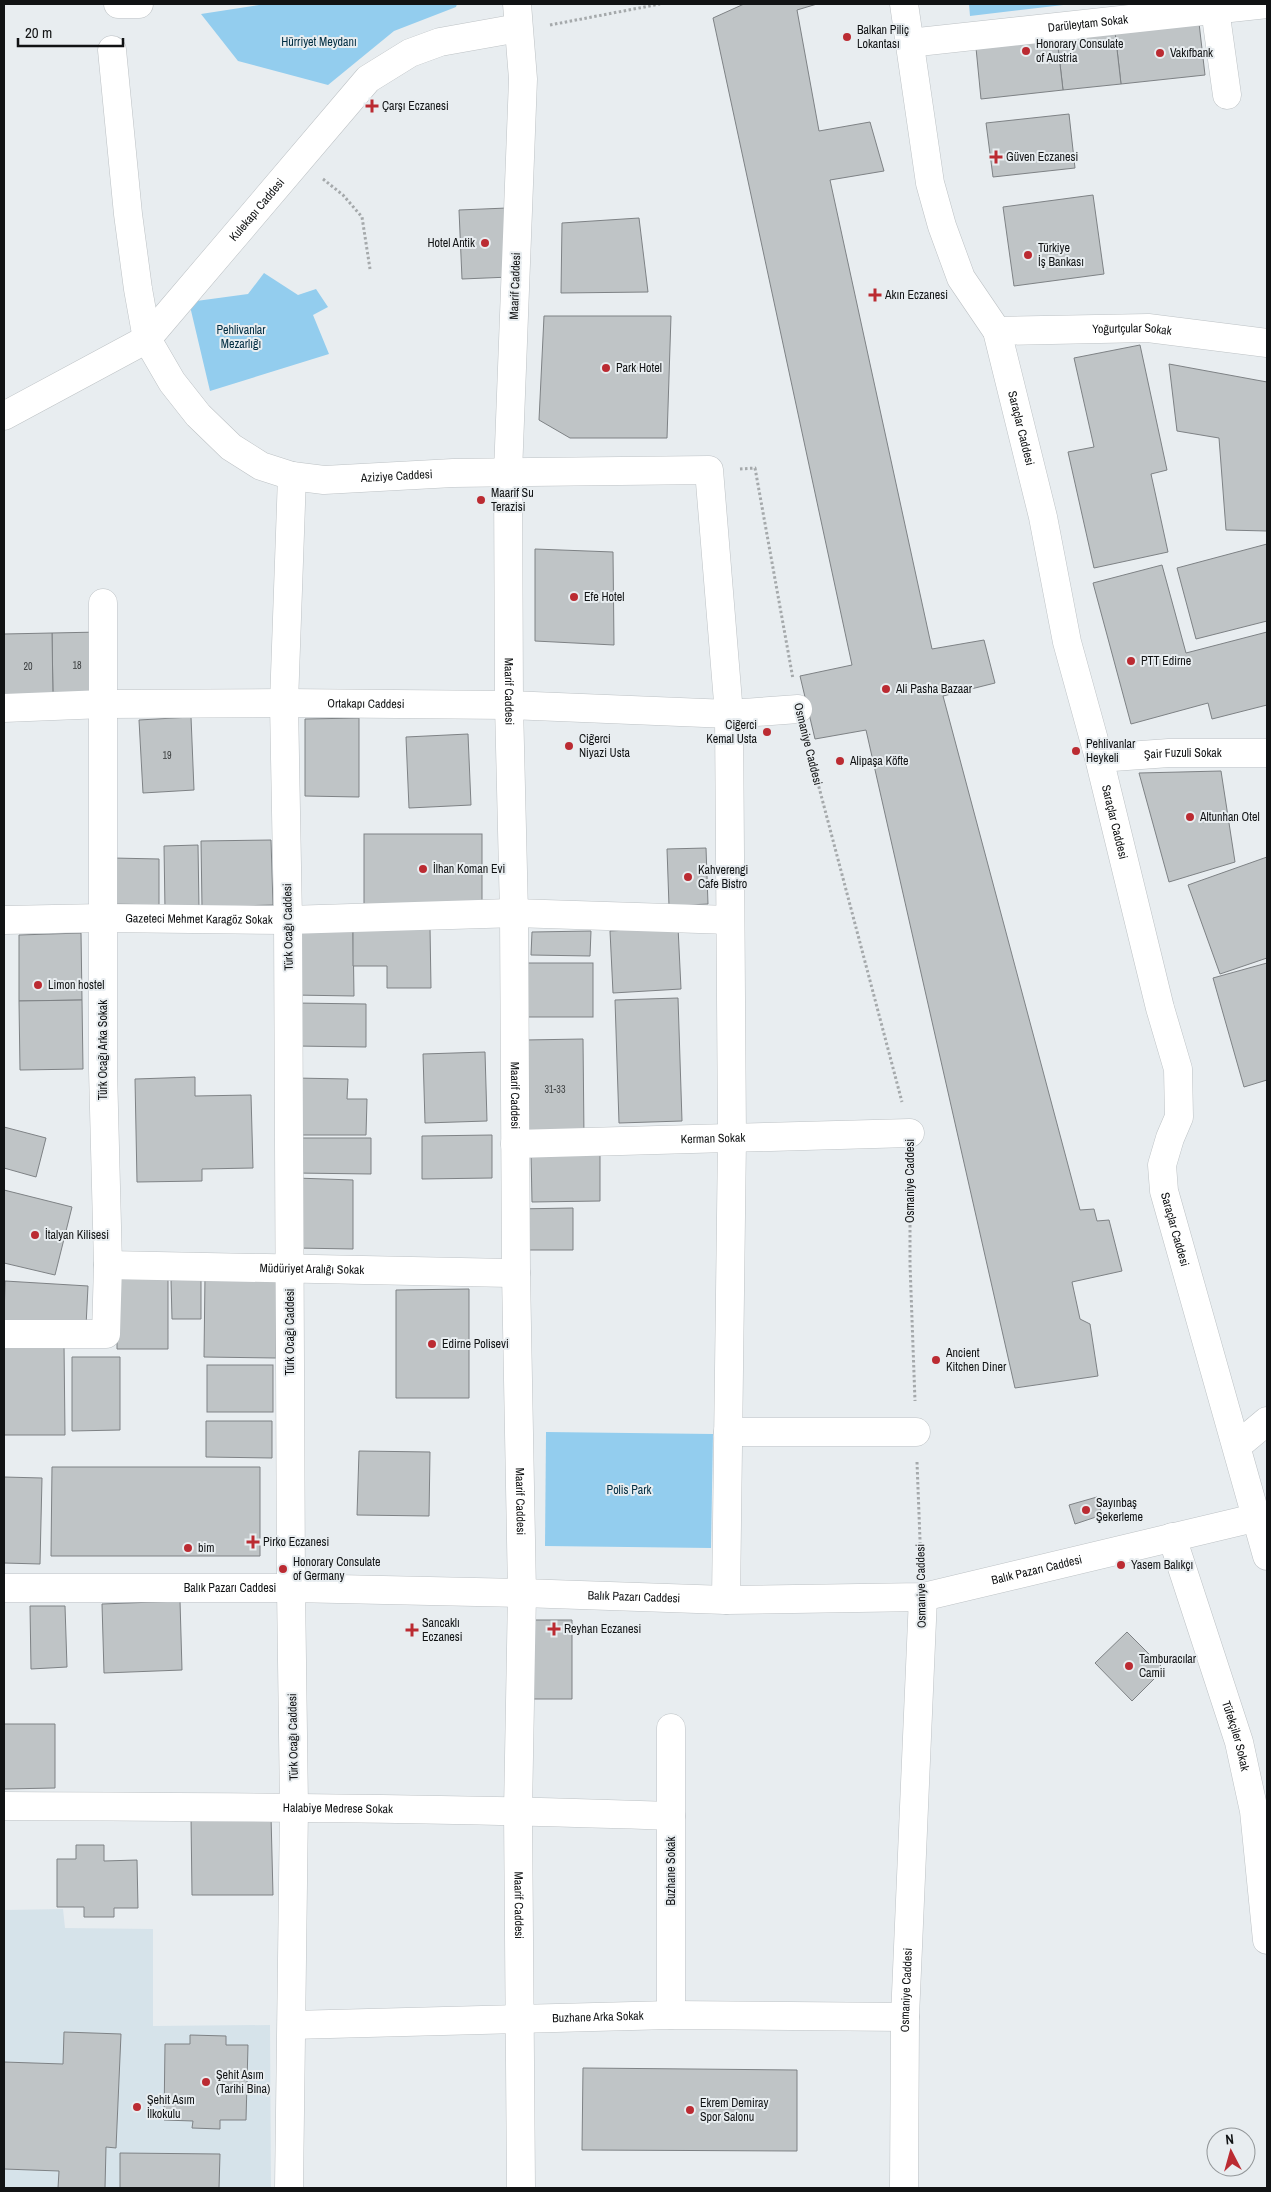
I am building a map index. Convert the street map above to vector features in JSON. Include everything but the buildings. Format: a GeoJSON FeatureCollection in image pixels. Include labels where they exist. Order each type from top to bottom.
{"type":"FeatureCollection","features":[{"type":"Feature","properties":{"kind":"street"},"geometry":{"type":"LineString","coordinates":[[118,4],[139,4]]}},
{"type":"Feature","properties":{"kind":"street","name":"Saraçlar Caddesi"},"geometry":{"type":"LineString","coordinates":[[904,4],[930,183],[942,226],[961,278],[997,331],[1043,517],[1067,642],[1099,758],[1160,1008],[1178,1069],[1179,1117],[1162,1165],[1164,1191],[1237,1446],[1262,1516],[1267,1556]]}},
{"type":"Feature","properties":{"kind":"street","name":"Darüleytam Sokak"},"geometry":{"type":"LineString","coordinates":[[909,43],[1267,4]]}},
{"type":"Feature","properties":{"kind":"street"},"geometry":{"type":"LineString","coordinates":[[1215,9],[1227,95]]}},
{"type":"Feature","properties":{"kind":"street","name":"Kulekapı Caddesi"},"geometry":{"type":"LineString","coordinates":[[4,416],[148,339],[368,79],[402,58],[440,42],[517,16]]}},
{"type":"Feature","properties":{"kind":"street","name":"Maarif Caddesi"},"geometry":{"type":"LineString","coordinates":[[517,16],[522,79],[508,473],[509,705],[514,913],[516,1273],[522,1594],[518,1811],[521,2188]]}},
{"type":"Feature","properties":{"kind":"street","name":"Aziziye Caddesi"},"geometry":{"type":"LineString","coordinates":[[112,50],[128,214],[138,289],[148,339],[172,382],[198,415],[231,447],[261,466],[292,476],[324,480],[454,473],[709,470]]}},
{"type":"Feature","properties":{"kind":"street","name":"Yoğurtçular Sokak"},"geometry":{"type":"LineString","coordinates":[[997,331],[1148,328],[1267,343]]}},
{"type":"Feature","properties":{"kind":"street"},"geometry":{"type":"LineString","coordinates":[[709,470],[729,714],[732,1139],[726,1600]]}},
{"type":"Feature","properties":{"kind":"street","name":"Türk Ocağı Caddesi"},"geometry":{"type":"LineString","coordinates":[[289,2188],[294,1807],[291,1588],[288,920],[284,703],[292,476]]}},
{"type":"Feature","properties":{"kind":"street","name":"Türk Ocağı Arka Sokak"},"geometry":{"type":"LineString","coordinates":[[4,1334],[106,1334],[108,1265],[103,1070],[103,603]]}},
{"type":"Feature","properties":{"kind":"street","name":"Ortakapı Caddesi"},"geometry":{"type":"LineString","coordinates":[[4,708],[104,704],[284,703],[509,705],[729,714],[798,709]]}},
{"type":"Feature","properties":{"kind":"street","name":"Şair Fuzuli Sokak"},"geometry":{"type":"LineString","coordinates":[[1099,758],[1168,753],[1267,753]]}},
{"type":"Feature","properties":{"kind":"street","name":"Gazeteci Mehmet Karagöz Sokak"},"geometry":{"type":"LineString","coordinates":[[4,920],[103,918],[288,920],[514,913],[730,920]]}},
{"type":"Feature","properties":{"kind":"street","name":"Kerman Sokak"},"geometry":{"type":"LineString","coordinates":[[515,1144],[910,1133]]}},
{"type":"Feature","properties":{"kind":"street","name":"Müdüriyet Aralığı Sokak"},"geometry":{"type":"LineString","coordinates":[[108,1265],[516,1273]]}},
{"type":"Feature","properties":{"kind":"street"},"geometry":{"type":"LineString","coordinates":[[1237,1446],[1267,1421]]}},
{"type":"Feature","properties":{"kind":"street"},"geometry":{"type":"LineString","coordinates":[[728,1432],[916,1432]]}},
{"type":"Feature","properties":{"kind":"street","name":"Balık Pazarı Caddesi"},"geometry":{"type":"LineString","coordinates":[[4,1588],[291,1588],[726,1600],[922,1597],[1262,1516]]}},
{"type":"Feature","properties":{"kind":"street","name":"Tüfekçiler Sokak"},"geometry":{"type":"LineString","coordinates":[[1172,1538],[1239,1742],[1254,1811],[1267,1940]]}},
{"type":"Feature","properties":{"kind":"street","name":"Osmaniye Caddesi"},"geometry":{"type":"LineString","coordinates":[[904,2188],[906,2016],[922,1597]]}},
{"type":"Feature","properties":{"kind":"street","name":"Buzhane Sokak"},"geometry":{"type":"LineString","coordinates":[[671,1728],[671,2015]]}},
{"type":"Feature","properties":{"kind":"street","name":"Halabiye Medrese Sokak"},"geometry":{"type":"LineString","coordinates":[[4,1806],[294,1807],[671,1816]]}},
{"type":"Feature","properties":{"kind":"street","name":"Buzhane Arka Sokak"},"geometry":{"type":"LineString","coordinates":[[292,2025],[671,2015],[906,2016]]}},
{"type":"Feature","properties":{"kind":"path"},"geometry":{"type":"LineString","coordinates":[[517,16],[555,25],[660,4]]}},
{"type":"Feature","properties":{"kind":"path"},"geometry":{"type":"LineString","coordinates":[[299,160],[343,194],[362,217],[370,269]]}},
{"type":"Feature","properties":{"kind":"path","name":"Osmaniye Caddesi"},"geometry":{"type":"LineString","coordinates":[[709,470],[754,468],[798,709],[910,1133],[910,1264],[922,1597]]}},
{"type":"Feature","properties":{"kind":"shaded area","name":"Şehit Asım İlkokulu"},"geometry":{"type":"Polygon","coordinates":[[[63,1909],[65,1928],[153,1929],[153,2026],[270,2025],[271,2188],[4,2188],[4,1910],[63,1909]]]}},
{"type":"Feature","properties":{"kind":"green space","name":"Hürriyet Meydanı"},"geometry":{"type":"Polygon","coordinates":[[[266,4],[457,4],[456,7],[394,31],[328,85],[238,61],[201,14],[266,4]]]}},
{"type":"Feature","properties":{"kind":"green space"},"geometry":{"type":"Polygon","coordinates":[[[969,4],[1072,4],[970,16],[969,4]]]}},
{"type":"Feature","properties":{"kind":"green space","name":"Pehlivanlar Mezarlığı"},"geometry":{"type":"Polygon","coordinates":[[[264,273],[298,295],[316,289],[328,307],[313,315],[329,354],[210,391],[189,302],[248,294],[264,273]]]}},
{"type":"Feature","properties":{"kind":"green space","name":"Polis Park"},"geometry":{"type":"Polygon","coordinates":[[[546,1432],[713,1434],[711,1548],[545,1546],[546,1432]]]}},
{"type":"Feature","properties":{"kind":"place","name":"Balkan Piliç Lokantası"},"geometry":{"type":"Point","coordinates":[847,37]}},
{"type":"Feature","properties":{"kind":"place","name":"Honorary Consulate of Austria"},"geometry":{"type":"Point","coordinates":[1026,51]}},
{"type":"Feature","properties":{"kind":"place","name":"Vakıfbank"},"geometry":{"type":"Point","coordinates":[1160,53]}},
{"type":"Feature","properties":{"kind":"place","name":"Çarşı Eczanesi"},"geometry":{"type":"Point","coordinates":[372,106]}},
{"type":"Feature","properties":{"kind":"place","name":"Güven Eczanesi"},"geometry":{"type":"Point","coordinates":[996,157]}},
{"type":"Feature","properties":{"kind":"place","name":"Hotel Antik"},"geometry":{"type":"Point","coordinates":[485,243]}},
{"type":"Feature","properties":{"kind":"place","name":"Türkiye İş Bankası"},"geometry":{"type":"Point","coordinates":[1028,255]}},
{"type":"Feature","properties":{"kind":"place","name":"Akın Eczanesi"},"geometry":{"type":"Point","coordinates":[875,295]}},
{"type":"Feature","properties":{"kind":"place","name":"Park Hotel"},"geometry":{"type":"Point","coordinates":[606,368]}},
{"type":"Feature","properties":{"kind":"place","name":"Maarif Su Terazisi"},"geometry":{"type":"Point","coordinates":[481,500]}},
{"type":"Feature","properties":{"kind":"place","name":"Efe Hotel"},"geometry":{"type":"Point","coordinates":[574,597]}},
{"type":"Feature","properties":{"kind":"place","name":"PTT Edirne"},"geometry":{"type":"Point","coordinates":[1131,661]}},
{"type":"Feature","properties":{"kind":"place","name":"Ali Pasha Bazaar"},"geometry":{"type":"Point","coordinates":[886,689]}},
{"type":"Feature","properties":{"kind":"place","name":"Ciğerci Kemal Usta"},"geometry":{"type":"Point","coordinates":[767,732]}},
{"type":"Feature","properties":{"kind":"place","name":"Ciğerci Niyazi Usta"},"geometry":{"type":"Point","coordinates":[569,746]}},
{"type":"Feature","properties":{"kind":"place","name":"Pehlivanlar Heykeli"},"geometry":{"type":"Point","coordinates":[1076,751]}},
{"type":"Feature","properties":{"kind":"place","name":"Alipaşa Köfte"},"geometry":{"type":"Point","coordinates":[840,761]}},
{"type":"Feature","properties":{"kind":"place","name":"Altunhan Otel"},"geometry":{"type":"Point","coordinates":[1190,817]}},
{"type":"Feature","properties":{"kind":"place","name":"İlhan Koman Evi"},"geometry":{"type":"Point","coordinates":[423,869]}},
{"type":"Feature","properties":{"kind":"place","name":"Kahverengi Cafe Bistro"},"geometry":{"type":"Point","coordinates":[688,877]}},
{"type":"Feature","properties":{"kind":"place","name":"Limon hostel"},"geometry":{"type":"Point","coordinates":[38,985]}},
{"type":"Feature","properties":{"kind":"place","name":"İtalyan Kilisesi"},"geometry":{"type":"Point","coordinates":[35,1235]}},
{"type":"Feature","properties":{"kind":"place","name":"Edirne Polisevi"},"geometry":{"type":"Point","coordinates":[432,1344]}},
{"type":"Feature","properties":{"kind":"place","name":"Ancient Kitchen Diner"},"geometry":{"type":"Point","coordinates":[936,1360]}},
{"type":"Feature","properties":{"kind":"place","name":"Sayınbaş Şekerleme"},"geometry":{"type":"Point","coordinates":[1086,1510]}},
{"type":"Feature","properties":{"kind":"place","name":"Pirko Eczanesi"},"geometry":{"type":"Point","coordinates":[253,1542]}},
{"type":"Feature","properties":{"kind":"place","name":"bim"},"geometry":{"type":"Point","coordinates":[188,1548]}},
{"type":"Feature","properties":{"kind":"place","name":"Yasem Balıkçı"},"geometry":{"type":"Point","coordinates":[1121,1565]}},
{"type":"Feature","properties":{"kind":"place","name":"Honorary Consulate of Germany"},"geometry":{"type":"Point","coordinates":[283,1569]}},
{"type":"Feature","properties":{"kind":"place","name":"Reyhan Eczanesi"},"geometry":{"type":"Point","coordinates":[554,1629]}},
{"type":"Feature","properties":{"kind":"place","name":"Sancaklı Eczanesi"},"geometry":{"type":"Point","coordinates":[412,1630]}},
{"type":"Feature","properties":{"kind":"place","name":"Tamburacılar Camii"},"geometry":{"type":"Point","coordinates":[1129,1666]}},
{"type":"Feature","properties":{"kind":"place","name":"Şehit Asım (Tarihi Bina)"},"geometry":{"type":"Point","coordinates":[206,2082]}},
{"type":"Feature","properties":{"kind":"place","name":"Şehit Asım İlkokulu"},"geometry":{"type":"Point","coordinates":[137,2107]}},
{"type":"Feature","properties":{"kind":"place","name":"Ekrem Demiray Spor Salonu"},"geometry":{"type":"Point","coordinates":[690,2110]}}]}
